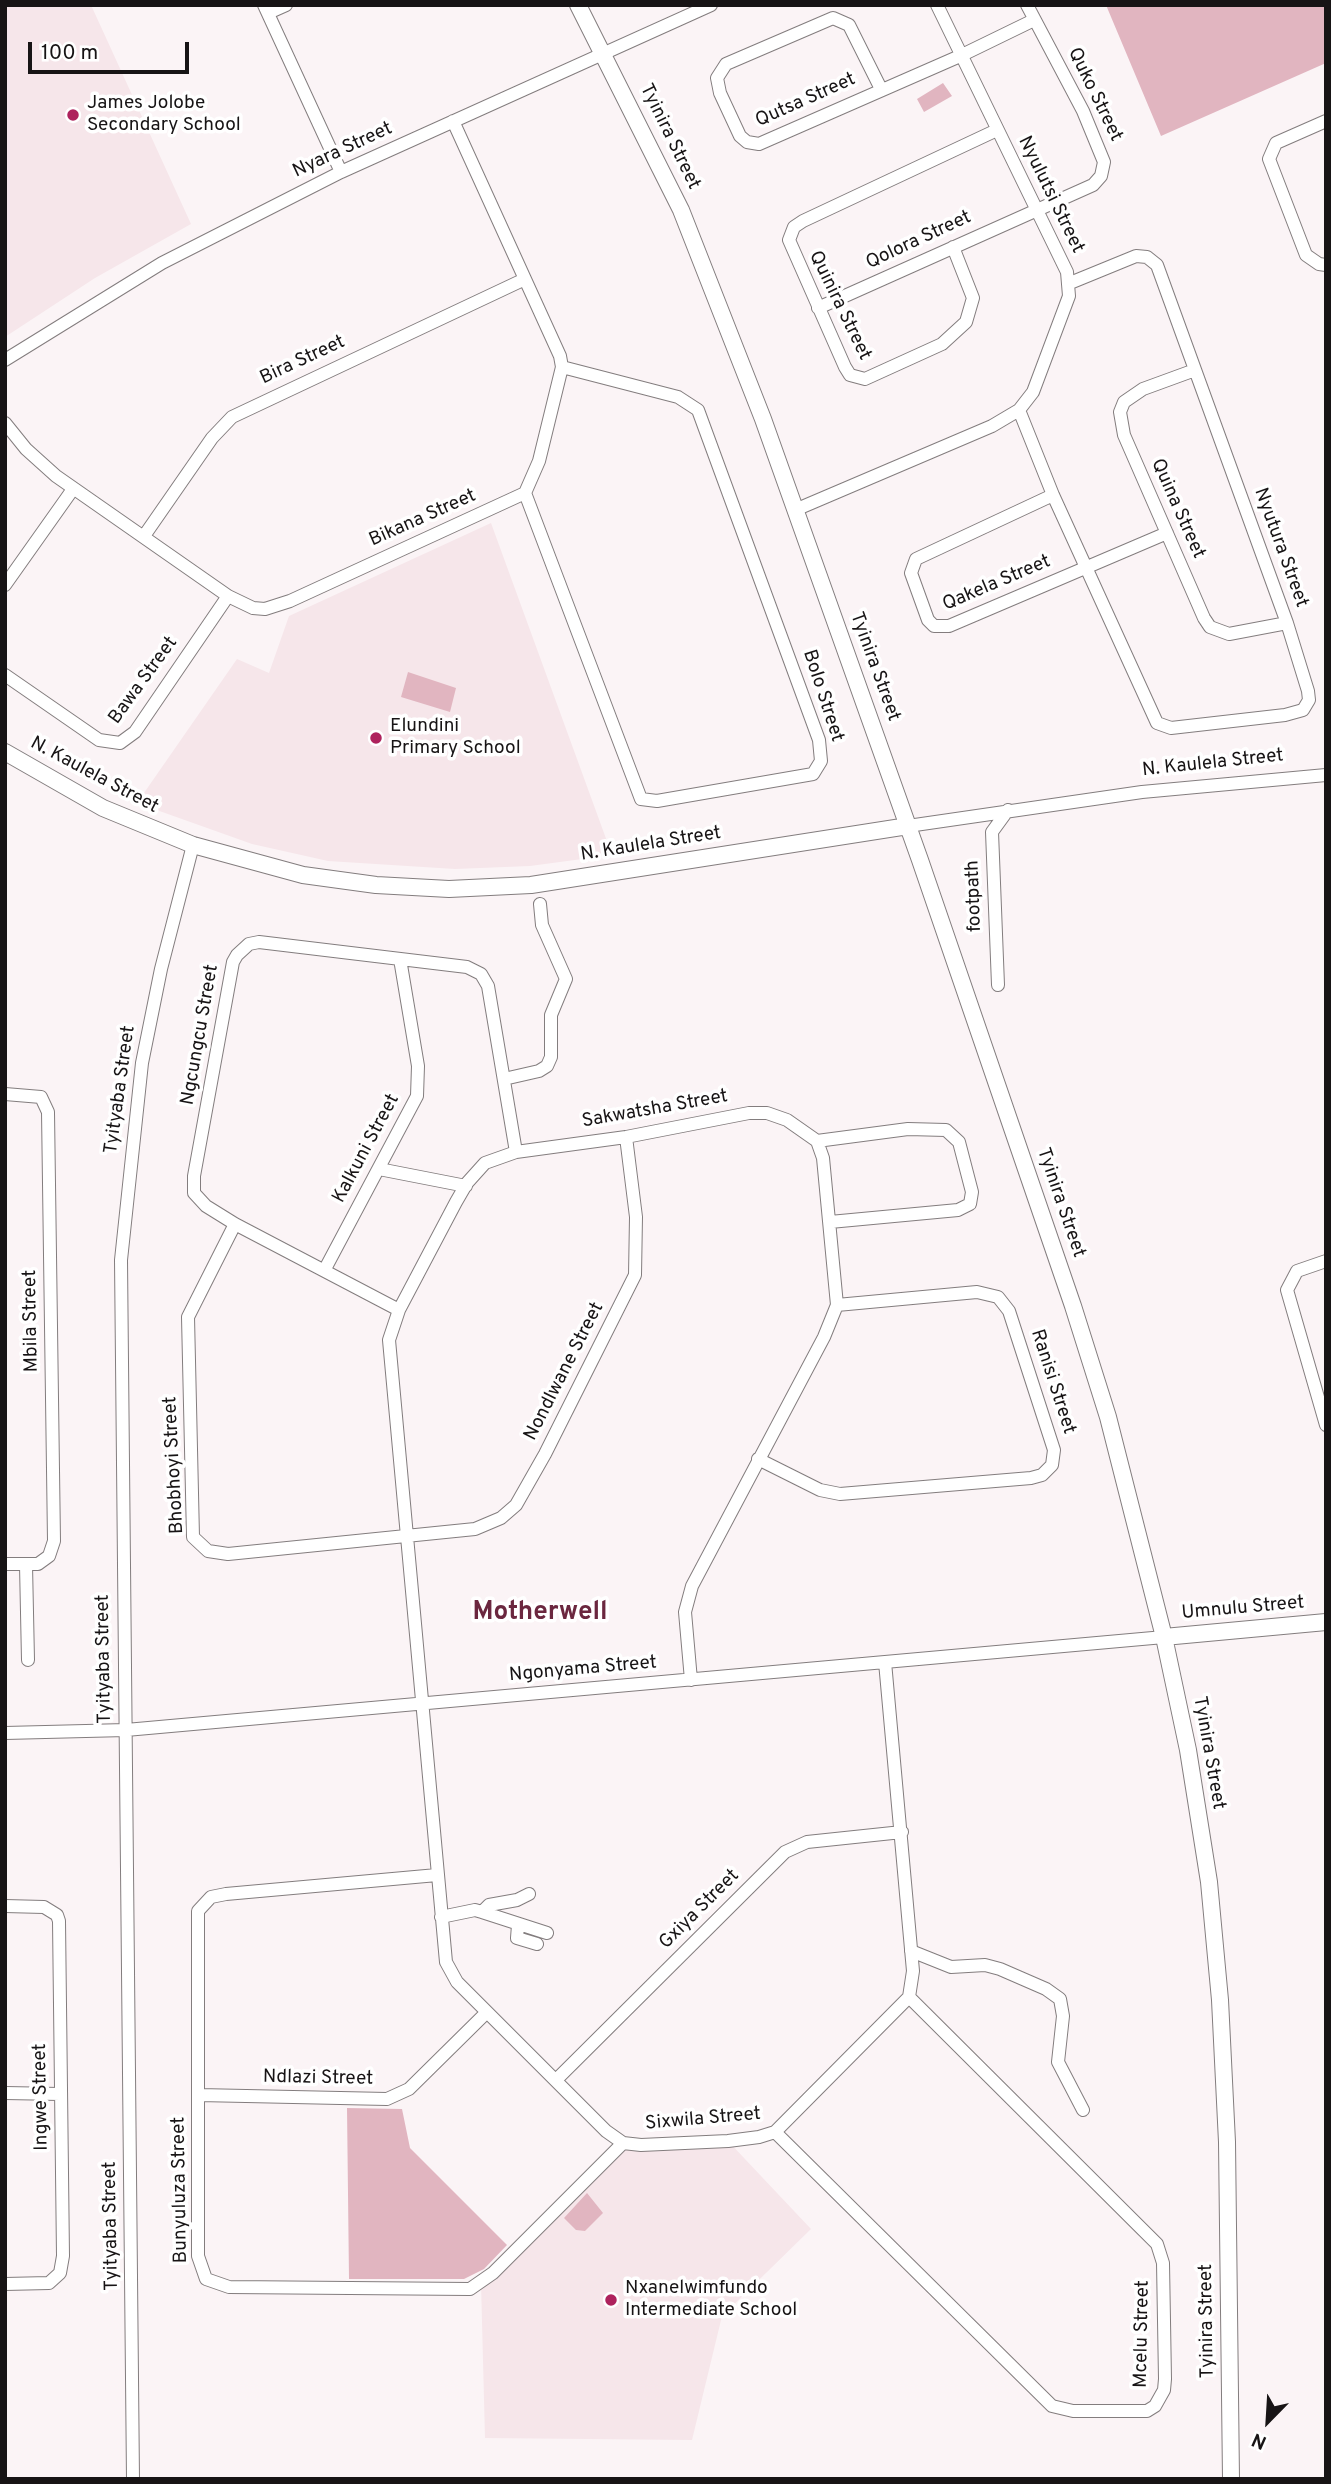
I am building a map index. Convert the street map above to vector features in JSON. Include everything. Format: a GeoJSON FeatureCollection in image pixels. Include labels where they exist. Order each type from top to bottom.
{"type":"FeatureCollection","features":[{"type":"Feature","properties":{"kind":"street"},"geometry":{"type":"LineString","coordinates":[[286,5],[266,9],[341,172]]}},
{"type":"Feature","properties":{"kind":"street","name":"Tyinira Street"},"geometry":{"type":"LineString","coordinates":[[578,5],[605,53],[681,210],[763,419],[908,827],[1090,1359],[1164,1637],[1188,1750],[1209,1882],[1220,2000],[1227,2142],[1231,2479]]}},
{"type":"Feature","properties":{"kind":"street","name":"Nyara Street"},"geometry":{"type":"LineString","coordinates":[[5,360],[162,263],[341,172],[711,5]]}},
{"type":"Feature","properties":{"kind":"street","name":"Nyulutsi Street"},"geometry":{"type":"LineString","coordinates":[[795,510],[992,426],[1018,410],[1032,392],[1064,311],[1070,283],[1037,208],[937,5]]}},
{"type":"Feature","properties":{"kind":"street","name":"Quko Street"},"geometry":{"type":"LineString","coordinates":[[1027,5],[1083,111],[1104,169],[1093,185],[1037,208]]}},
{"type":"Feature","properties":{"kind":"street","name":"Qutsa Street"},"geometry":{"type":"LineString","coordinates":[[881,89],[849,25],[833,18],[726,64],[717,78],[735,128],[740,136],[752,144],[768,141],[960,56],[1034,20]]}},
{"type":"Feature","properties":{"kind":"street"},"geometry":{"type":"LineString","coordinates":[[453,121],[556,346],[562,367],[535,474],[525,493]]}},
{"type":"Feature","properties":{"kind":"street"},"geometry":{"type":"LineString","coordinates":[[1326,121],[1276,143],[1269,159],[1306,255],[1319,264],[1326,265]]}},
{"type":"Feature","properties":{"kind":"street","name":"Quinira Street"},"geometry":{"type":"LineString","coordinates":[[953,247],[973,298],[966,322],[942,344],[865,379],[850,375],[790,249],[789,234],[794,227],[997,130]]}},
{"type":"Feature","properties":{"kind":"street","name":"Qolora Street"},"geometry":{"type":"LineString","coordinates":[[818,308],[1037,208]]}},
{"type":"Feature","properties":{"kind":"street","name":"Nyutura Street"},"geometry":{"type":"LineString","coordinates":[[1018,410],[1053,495],[1088,566],[1148,710],[1162,726],[1285,715],[1303,710],[1309,700],[1308,691],[1287,622],[1157,265],[1147,257],[1136,256],[1070,283]]}},
{"type":"Feature","properties":{"kind":"street","name":"Bira Street"},"geometry":{"type":"LineString","coordinates":[[144,536],[212,438],[232,417],[525,279]]}},
{"type":"Feature","properties":{"kind":"street","name":"Bolo Street"},"geometry":{"type":"LineString","coordinates":[[525,493],[641,799],[657,801],[813,774],[821,761],[819,740],[698,410],[678,397],[562,367]]}},
{"type":"Feature","properties":{"kind":"street","name":"Quina Street"},"geometry":{"type":"LineString","coordinates":[[1195,370],[1132,395],[1119,412],[1129,448],[1210,627],[1229,634],[1287,622]]}},
{"type":"Feature","properties":{"kind":"street","name":"Bikana Street"},"geometry":{"type":"LineString","coordinates":[[5,423],[40,463],[73,489],[228,596],[253,608],[277,606],[525,493]]}},
{"type":"Feature","properties":{"kind":"street"},"geometry":{"type":"LineString","coordinates":[[5,584],[73,489]]}},
{"type":"Feature","properties":{"kind":"street","name":"Qakela Street"},"geometry":{"type":"LineString","coordinates":[[1053,495],[916,559],[911,573],[928,620],[934,626],[949,626],[1088,566]]}},
{"type":"Feature","properties":{"kind":"street"},"geometry":{"type":"LineString","coordinates":[[1088,566],[1167,533]]}},
{"type":"Feature","properties":{"kind":"street","name":"Bawa Street"},"geometry":{"type":"LineString","coordinates":[[5,675],[99,740],[120,743],[135,732],[228,596]]}},
{"type":"Feature","properties":{"kind":"street","name":"N. Kaulela Street"},"geometry":{"type":"LineString","coordinates":[[5,752],[103,808],[193,845],[264,866],[338,881],[484,888],[531,885],[1008,810],[1216,783],[1326,775]]}},
{"type":"Feature","properties":{"kind":"street","name":"footpath"},"geometry":{"type":"LineString","coordinates":[[998,985],[992,832],[1008,810]]}},
{"type":"Feature","properties":{"kind":"street","name":"Tyityaba Street"},"geometry":{"type":"LineString","coordinates":[[134,2479],[121,1353],[125,1209],[147,1037],[193,845]]}},
{"type":"Feature","properties":{"kind":"street"},"geometry":{"type":"LineString","coordinates":[[504,1079],[539,1072],[547,1066],[551,1056],[551,1015],[566,979],[542,925],[540,904]]}},
{"type":"Feature","properties":{"kind":"street","name":"Ngcungcu Street"},"geometry":{"type":"LineString","coordinates":[[399,1310],[235,1224],[197,1198],[193,1185],[233,962],[237,955],[249,944],[260,942],[467,967],[481,974],[488,986],[516,1152]]}},
{"type":"Feature","properties":{"kind":"street","name":"Kalkuni Street"},"geometry":{"type":"LineString","coordinates":[[325,1269],[417,1096],[419,1081],[400,959]]}},
{"type":"Feature","properties":{"kind":"street","name":"Mbila Street"},"geometry":{"type":"LineString","coordinates":[[5,1094],[41,1097],[47,1106],[49,1122],[54,1541],[44,1561],[26,1565]]}},
{"type":"Feature","properties":{"kind":"street","name":"Sakwatsha Street"},"geometry":{"type":"LineString","coordinates":[[421,1704],[389,1340],[399,1310],[466,1185],[485,1163],[516,1152],[626,1137],[749,1113],[767,1113],[803,1129],[817,1141]]}},
{"type":"Feature","properties":{"kind":"street"},"geometry":{"type":"LineString","coordinates":[[691,1680],[685,1612],[698,1570],[824,1337],[837,1305],[823,1158],[817,1141],[908,1129],[946,1130],[959,1142],[972,1192],[970,1203],[958,1210],[830,1222]]}},
{"type":"Feature","properties":{"kind":"street","name":"Nondlwane Street"},"geometry":{"type":"LineString","coordinates":[[408,1535],[475,1529],[501,1518],[516,1505],[545,1454],[635,1275],[636,1217],[626,1137]]}},
{"type":"Feature","properties":{"kind":"street"},"geometry":{"type":"LineString","coordinates":[[379,1169],[466,1185]]}},
{"type":"Feature","properties":{"kind":"street","name":"Bhobhoyi Street"},"geometry":{"type":"LineString","coordinates":[[235,1224],[188,1317],[194,1537],[208,1551],[228,1554],[408,1535]]}},
{"type":"Feature","properties":{"kind":"street"},"geometry":{"type":"LineString","coordinates":[[1326,1262],[1297,1271],[1288,1284],[1287,1295],[1326,1425]]}},
{"type":"Feature","properties":{"kind":"street","name":"Ranisi Street"},"geometry":{"type":"LineString","coordinates":[[758,1458],[820,1490],[840,1494],[1031,1478],[1042,1475],[1052,1465],[1054,1450],[1038,1399],[1009,1311],[998,1297],[977,1292],[837,1305]]}},
{"type":"Feature","properties":{"kind":"street"},"geometry":{"type":"LineString","coordinates":[[5,1564],[26,1565],[28,1660]]}},
{"type":"Feature","properties":{"kind":"street","name":"Umnulu Street"},"geometry":{"type":"LineString","coordinates":[[1164,1637],[1326,1622]]}},
{"type":"Feature","properties":{"kind":"street","name":"Ngonyama Street"},"geometry":{"type":"LineString","coordinates":[[5,1732],[125,1730],[1164,1637]]}},
{"type":"Feature","properties":{"kind":"street"},"geometry":{"type":"LineString","coordinates":[[885,1662],[913,1971],[909,1997]]}},
{"type":"Feature","properties":{"kind":"street","name":"Sixwila Street"},"geometry":{"type":"LineString","coordinates":[[421,1704],[441,1917],[450,1973],[606,2131],[623,2143],[641,2145],[728,2141],[775,2132],[909,1997]]}},
{"type":"Feature","properties":{"kind":"street","name":"Gxiya Street"},"geometry":{"type":"LineString","coordinates":[[556,2080],[785,1853],[807,1842],[902,1832]]}},
{"type":"Feature","properties":{"kind":"street","name":"Bunyuluza Street"},"geometry":{"type":"LineString","coordinates":[[437,1875],[226,1894],[203,1902],[195,1924],[199,2095],[198,2256],[206,2279],[229,2287],[470,2288],[493,2273],[623,2143]]}},
{"type":"Feature","properties":{"kind":"street"},"geometry":{"type":"LineString","coordinates":[[482,1912],[489,1905],[517,1900],[529,1894]]}},
{"type":"Feature","properties":{"kind":"street","name":"Ingwe Street"},"geometry":{"type":"LineString","coordinates":[[5,1906],[44,1907],[57,1914],[59,1921],[63,2265],[56,2280],[49,2283],[5,2284]]}},
{"type":"Feature","properties":{"kind":"street"},"geometry":{"type":"LineString","coordinates":[[441,1917],[475,1910],[547,1933]]}},
{"type":"Feature","properties":{"kind":"street"},"geometry":{"type":"LineString","coordinates":[[518,1925],[517,1938],[537,1944]]}},
{"type":"Feature","properties":{"kind":"street"},"geometry":{"type":"LineString","coordinates":[[911,1951],[951,1967],[985,1965],[1000,1969],[1046,1989],[1060,1999],[1063,2016],[1058,2062],[1083,2110]]}},
{"type":"Feature","properties":{"kind":"street","name":"Mcelu Street"},"geometry":{"type":"LineString","coordinates":[[775,2132],[1052,2406],[1073,2411],[1147,2411],[1161,2400],[1165,2379],[1163,2263],[1157,2244],[909,1997]]}},
{"type":"Feature","properties":{"kind":"street","name":"Ndlazi Street"},"geometry":{"type":"LineString","coordinates":[[199,2095],[387,2099],[409,2089],[486,2012]]}},
{"type":"Feature","properties":{"kind":"street"},"geometry":{"type":"LineString","coordinates":[[5,2093],[60,2094]]}},
{"type":"Feature","properties":{"kind":"shaded area","name":"James Jolobe Secondary School"},"geometry":{"type":"Polygon","coordinates":[[[5,5],[91,5],[191,224],[95,278],[5,337],[5,5]]]}},
{"type":"Feature","properties":{"kind":"shaded area"},"geometry":{"type":"Polygon","coordinates":[[[1106,5],[1326,5],[1326,63],[1161,136],[1106,5]]]}},
{"type":"Feature","properties":{"kind":"shaded area"},"geometry":{"type":"Polygon","coordinates":[[[943,83],[952,96],[924,112],[917,99],[943,83]]]}},
{"type":"Feature","properties":{"kind":"shaded area","name":"Elundini Primary School"},"geometry":{"type":"Polygon","coordinates":[[[491,523],[612,855],[530,866],[455,869],[328,861],[252,844],[137,803],[237,659],[269,673],[289,616],[491,523]]]}},
{"type":"Feature","properties":{"kind":"shaded area"},"geometry":{"type":"Polygon","coordinates":[[[408,672],[456,688],[450,712],[401,697],[408,672]]]}},
{"type":"Feature","properties":{"kind":"shaded area"},"geometry":{"type":"Polygon","coordinates":[[[347,2108],[402,2109],[410,2148],[507,2245],[484,2269],[464,2279],[349,2279],[347,2108]]]}},
{"type":"Feature","properties":{"kind":"shaded area","name":"Nxanelwimfundo Intermediate School"},"geometry":{"type":"Polygon","coordinates":[[[728,2141],[811,2229],[722,2316],[692,2440],[485,2438],[481,2283],[623,2143],[728,2141]]]}},
{"type":"Feature","properties":{"kind":"shaded area"},"geometry":{"type":"Polygon","coordinates":[[[587,2193],[603,2213],[585,2231],[576,2230],[564,2218],[587,2193]]]}},
{"type":"Feature","properties":{"kind":"place","name":"James Jolobe Secondary School"},"geometry":{"type":"Point","coordinates":[73,115]}},
{"type":"Feature","properties":{"kind":"place","name":"Elundini Primary School"},"geometry":{"type":"Point","coordinates":[376,738]}},
{"type":"Feature","properties":{"kind":"place","name":"Nxanelwimfundo Intermediate School"},"geometry":{"type":"Point","coordinates":[611,2300]}},
{"type":"Feature","properties":{"kind":"district","name":"Motherwell"},"geometry":{"type":"Point","coordinates":[540,1614]}}]}
